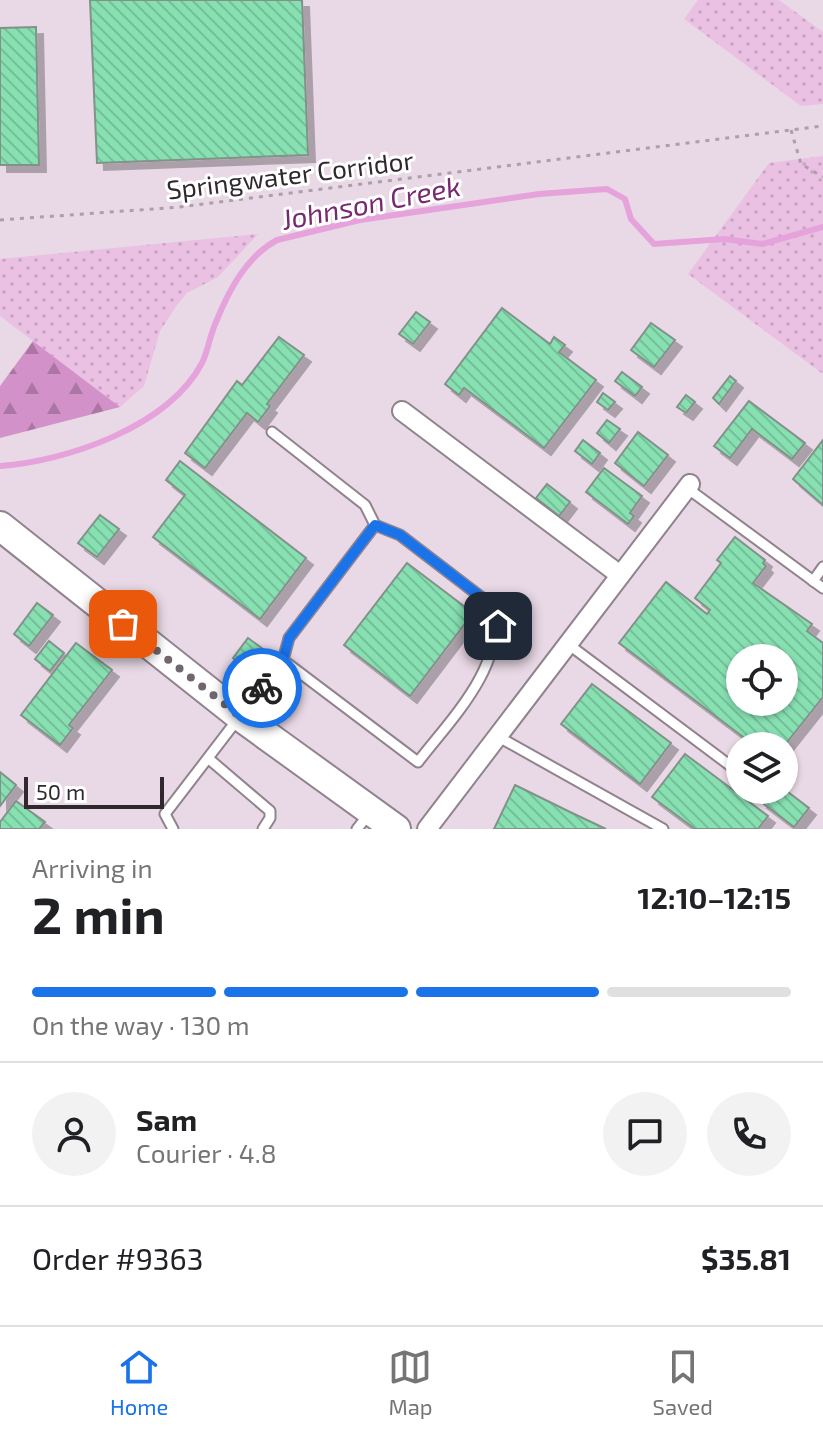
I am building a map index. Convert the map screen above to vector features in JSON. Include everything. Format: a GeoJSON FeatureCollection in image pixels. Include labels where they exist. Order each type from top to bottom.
{"type":"FeatureCollection","features":[{"type":"Feature","properties":{"kind":"main road"},"geometry":{"type":"LineString","coordinates":[[0,526],[241,717],[364,820],[396,829]]}},
{"type":"Feature","properties":{"kind":"street"},"geometry":{"type":"LineString","coordinates":[[402,411],[620,575]]}},
{"type":"Feature","properties":{"kind":"street"},"geometry":{"type":"LineString","coordinates":[[427,829],[688,486]]}},
{"type":"Feature","properties":{"kind":"lane"},"geometry":{"type":"LineString","coordinates":[[272,432],[365,505],[375,525],[400,535],[494,607],[498,626],[478,684],[418,762],[283,660]]}},
{"type":"Feature","properties":{"kind":"lane"},"geometry":{"type":"LineString","coordinates":[[688,486],[823,588]]}},
{"type":"Feature","properties":{"kind":"lane"},"geometry":{"type":"LineString","coordinates":[[173,829],[165,814],[283,660],[289,638],[375,525]]}},
{"type":"Feature","properties":{"kind":"lane"},"geometry":{"type":"LineString","coordinates":[[813,581],[823,567]]}},
{"type":"Feature","properties":{"kind":"lane"},"geometry":{"type":"LineString","coordinates":[[568,644],[726,762]]}},
{"type":"Feature","properties":{"kind":"lane"},"geometry":{"type":"LineString","coordinates":[[497,736],[663,829]]}},
{"type":"Feature","properties":{"kind":"lane"},"geometry":{"type":"LineString","coordinates":[[209,759],[270,811],[270,818],[263,829]]}},
{"type":"Feature","properties":{"kind":"path","name":"Springwater Corridor"},"geometry":{"type":"LineString","coordinates":[[0,220],[180,207],[823,126]]}},
{"type":"Feature","properties":{"kind":"path"},"geometry":{"type":"LineString","coordinates":[[791,130],[801,164],[823,177]]}},
{"type":"Feature","properties":{"kind":"shaded area"},"geometry":{"type":"Polygon","coordinates":[[[698,0],[779,0],[823,32],[823,104],[801,106],[684,19],[698,0]]]}},
{"type":"Feature","properties":{"kind":"shaded area"},"geometry":{"type":"Polygon","coordinates":[[[823,156],[823,374],[688,274],[769,163],[823,156]]]}},
{"type":"Feature","properties":{"kind":"shaded area"},"geometry":{"type":"Polygon","coordinates":[[[258,234],[218,277],[187,293],[177,305],[160,331],[144,386],[120,407],[0,316],[0,259],[258,234]]]}},
{"type":"Feature","properties":{"kind":"green space"},"geometry":{"type":"Polygon","coordinates":[[[33,341],[120,407],[0,438],[0,386],[33,341]]]}},
{"type":"Feature","properties":{"kind":"building"},"geometry":{"type":"Polygon","coordinates":[[[90,0],[302,0],[308,155],[97,163],[90,0]]]}},
{"type":"Feature","properties":{"kind":"building"},"geometry":{"type":"Polygon","coordinates":[[[36,27],[39,165],[0,165],[0,28],[36,27]]]}},
{"type":"Feature","properties":{"kind":"building"},"geometry":{"type":"Polygon","coordinates":[[[502,308],[550,344],[554,337],[565,345],[559,352],[596,380],[544,448],[464,388],[459,395],[445,384],[502,308]]]}},
{"type":"Feature","properties":{"kind":"building"},"geometry":{"type":"Polygon","coordinates":[[[416,312],[430,322],[413,344],[399,334],[416,312]]]}},
{"type":"Feature","properties":{"kind":"building"},"geometry":{"type":"Polygon","coordinates":[[[651,323],[675,340],[654,367],[631,350],[651,323]]]}},
{"type":"Feature","properties":{"kind":"building"},"geometry":{"type":"Polygon","coordinates":[[[279,337],[304,355],[267,404],[270,406],[258,422],[247,413],[205,468],[185,453],[237,381],[242,385],[279,337]]]}},
{"type":"Feature","properties":{"kind":"building"},"geometry":{"type":"Polygon","coordinates":[[[622,372],[642,387],[635,396],[615,381],[622,372]]]}},
{"type":"Feature","properties":{"kind":"building"},"geometry":{"type":"Polygon","coordinates":[[[730,376],[736,381],[719,404],[713,398],[730,376]]]}},
{"type":"Feature","properties":{"kind":"building"},"geometry":{"type":"Polygon","coordinates":[[[603,393],[615,402],[608,410],[597,402],[603,393]]]}},
{"type":"Feature","properties":{"kind":"building"},"geometry":{"type":"Polygon","coordinates":[[[686,395],[695,402],[686,413],[677,407],[686,395]]]}},
{"type":"Feature","properties":{"kind":"building"},"geometry":{"type":"Polygon","coordinates":[[[749,401],[805,443],[792,459],[752,429],[730,458],[714,446],[749,401]]]}},
{"type":"Feature","properties":{"kind":"building"},"geometry":{"type":"Polygon","coordinates":[[[607,420],[620,429],[609,443],[597,433],[607,420]]]}},
{"type":"Feature","properties":{"kind":"building"},"geometry":{"type":"Polygon","coordinates":[[[638,432],[668,455],[644,486],[615,463],[638,432]]]}},
{"type":"Feature","properties":{"kind":"building"},"geometry":{"type":"Polygon","coordinates":[[[583,440],[600,453],[592,464],[575,451],[583,440]]]}},
{"type":"Feature","properties":{"kind":"building"},"geometry":{"type":"Polygon","coordinates":[[[823,440],[823,505],[793,479],[823,440]]]}},
{"type":"Feature","properties":{"kind":"building"},"geometry":{"type":"Polygon","coordinates":[[[180,461],[306,558],[260,619],[153,537],[185,495],[166,480],[180,461]]]}},
{"type":"Feature","properties":{"kind":"building"},"geometry":{"type":"Polygon","coordinates":[[[604,468],[642,496],[630,513],[634,516],[628,524],[586,492],[604,468]]]}},
{"type":"Feature","properties":{"kind":"building"},"geometry":{"type":"Polygon","coordinates":[[[547,484],[570,502],[559,516],[536,498],[547,484]]]}},
{"type":"Feature","properties":{"kind":"building"},"geometry":{"type":"Polygon","coordinates":[[[100,515],[119,529],[97,557],[78,543],[100,515]]]}},
{"type":"Feature","properties":{"kind":"building"},"geometry":{"type":"Polygon","coordinates":[[[735,537],[765,560],[763,563],[766,566],[753,583],[812,624],[807,631],[823,643],[823,697],[795,732],[737,732],[619,643],[666,582],[707,614],[710,610],[695,598],[721,563],[717,560],[735,537]]]}},
{"type":"Feature","properties":{"kind":"building"},"geometry":{"type":"Polygon","coordinates":[[[407,563],[473,613],[410,696],[344,645],[407,563]]]}},
{"type":"Feature","properties":{"kind":"building"},"geometry":{"type":"Polygon","coordinates":[[[37,603],[53,615],[29,646],[14,634],[37,603]]]}},
{"type":"Feature","properties":{"kind":"building"},"geometry":{"type":"Polygon","coordinates":[[[248,638],[263,649],[248,670],[233,658],[248,638]]]}},
{"type":"Feature","properties":{"kind":"building"},"geometry":{"type":"Polygon","coordinates":[[[49,641],[64,653],[50,671],[35,659],[49,641]]]}},
{"type":"Feature","properties":{"kind":"building"},"geometry":{"type":"Polygon","coordinates":[[[76,643],[112,670],[69,725],[73,728],[60,745],[21,715],[76,643]]]}},
{"type":"Feature","properties":{"kind":"building"},"geometry":{"type":"Polygon","coordinates":[[[592,684],[671,743],[640,784],[561,724],[592,684]]]}},
{"type":"Feature","properties":{"kind":"building"},"geometry":{"type":"Polygon","coordinates":[[[685,754],[726,785],[726,804],[752,804],[768,816],[758,829],[695,829],[652,797],[685,754]]]}},
{"type":"Feature","properties":{"kind":"building"},"geometry":{"type":"Polygon","coordinates":[[[0,772],[16,785],[0,806],[0,772]]]}},
{"type":"Feature","properties":{"kind":"building"},"geometry":{"type":"Polygon","coordinates":[[[515,785],[570,812],[606,829],[494,829],[515,785]]]}},
{"type":"Feature","properties":{"kind":"building"},"geometry":{"type":"Polygon","coordinates":[[[798,800],[809,808],[794,827],[764,804],[798,804],[798,800]]]}},
{"type":"Feature","properties":{"kind":"building"},"geometry":{"type":"Polygon","coordinates":[[[16,801],[45,822],[39,829],[0,829],[0,822],[16,801]]]}},
{"type":"Feature","properties":{"kind":"waterway","name":"Johnson Creek"},"geometry":{"type":"LineString","coordinates":[[0,466],[27,463],[84,448],[113,437],[166,405],[186,386],[202,363],[221,310],[240,275],[256,255],[277,240],[360,220],[539,194],[607,189],[625,199],[631,219],[654,244],[724,239],[762,244],[823,227]]}},
{"type":"Feature","properties":{"kind":"way so far"},"geometry":{"type":"LineString","coordinates":[[123,624],[241,717],[262,688]]}},
{"type":"Feature","properties":{"kind":"route"},"geometry":{"type":"LineString","coordinates":[[262,688],[283,660],[289,638],[375,525],[400,535],[494,607],[498,626]]}}]}
